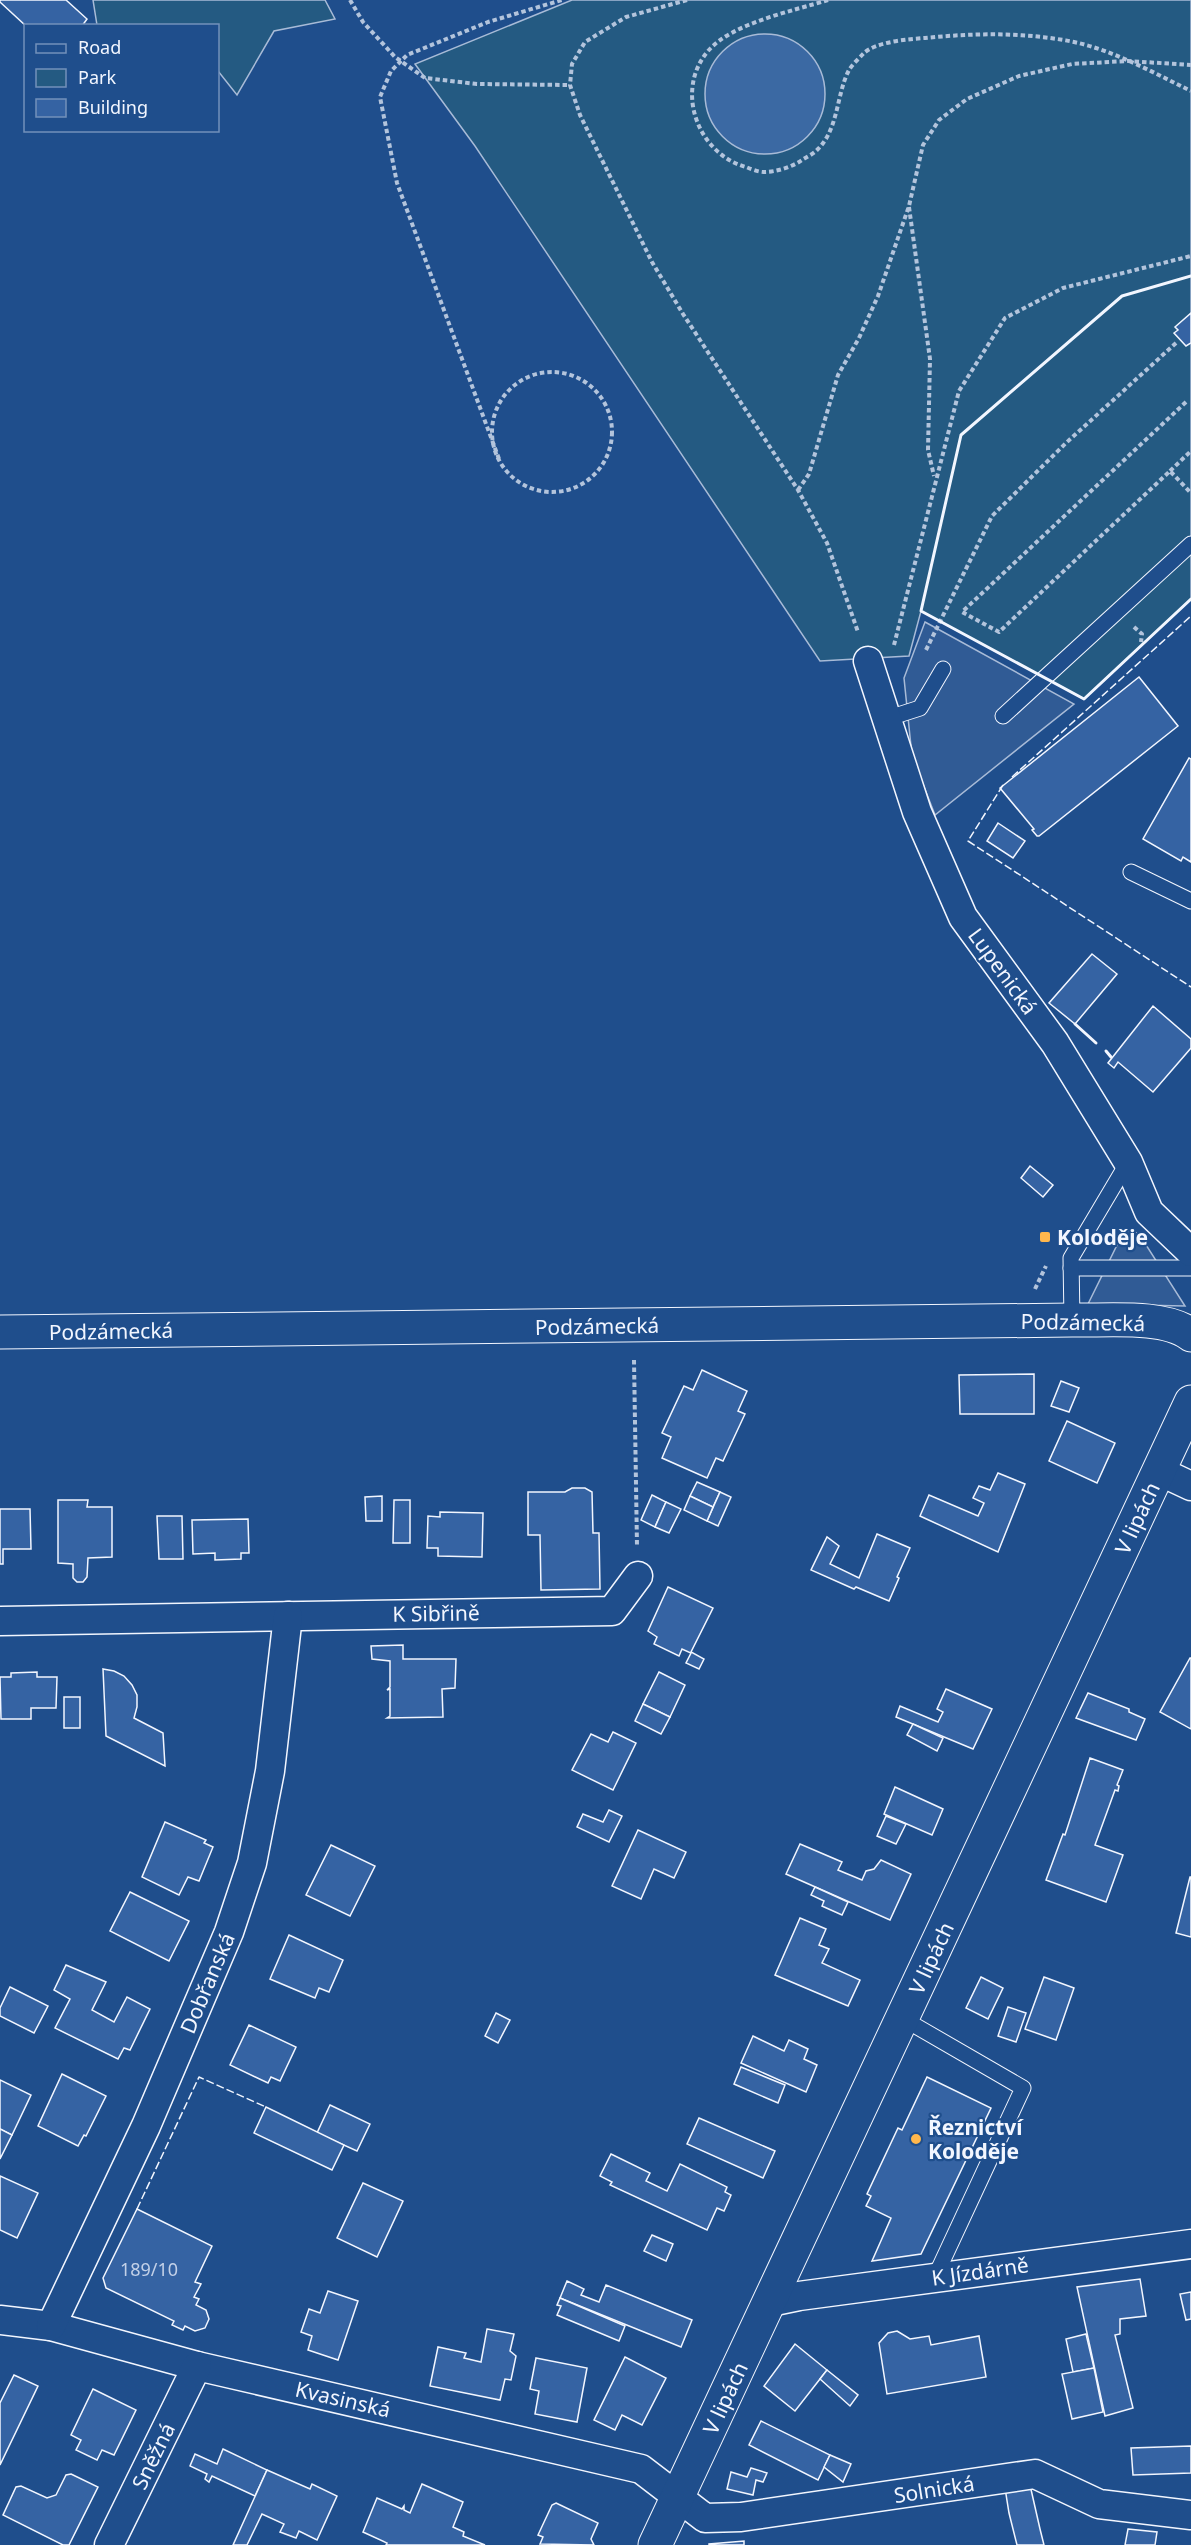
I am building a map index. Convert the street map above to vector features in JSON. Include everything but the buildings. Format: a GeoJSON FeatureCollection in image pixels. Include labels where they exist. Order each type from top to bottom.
{"type":"FeatureCollection","features":[{"type":"Feature","properties":{"kind":"street","name":"Lupenická"},"geometry":{"type":"LineString","coordinates":[[868,661],[917,812],[963,917],[1055,1043],[1128,1162],[1149,1212],[1191,1252]]}},
{"type":"Feature","properties":{"kind":"street","name":"Podzámecká"},"geometry":{"type":"LineString","coordinates":[[0,1332],[1072,1320],[1152,1322],[1183,1329],[1191,1335]]}},
{"type":"Feature","properties":{"kind":"street","name":"V lipách"},"geometry":{"type":"LineString","coordinates":[[656,2545],[1191,1402]]}},
{"type":"Feature","properties":{"kind":"street"},"geometry":{"type":"LineString","coordinates":[[1159,1471],[1191,1486]]}},
{"type":"Feature","properties":{"kind":"street","name":"K Sibřině"},"geometry":{"type":"LineString","coordinates":[[0,1621],[612,1611],[638,1576]]}},
{"type":"Feature","properties":{"kind":"street","name":"Dobřanská"},"geometry":{"type":"LineString","coordinates":[[51,2326],[146,2126],[229,1932],[252,1863],[270,1772],[288,1616]]}},
{"type":"Feature","properties":{"kind":"street","name":"K Jízdárně"},"geometry":{"type":"LineString","coordinates":[[770,2302],[935,2277],[1191,2244]]}},
{"type":"Feature","properties":{"kind":"street","name":"Kvasinská"},"geometry":{"type":"LineString","coordinates":[[0,2320],[51,2326],[197,2366],[641,2469],[674,2505]]}},
{"type":"Feature","properties":{"kind":"street","name":"Sněžná"},"geometry":{"type":"LineString","coordinates":[[109,2545],[197,2366]]}},
{"type":"Feature","properties":{"kind":"street","name":"Solnická"},"geometry":{"type":"LineString","coordinates":[[674,2505],[705,2518],[741,2517],[1035,2474],[1099,2504],[1191,2515]]}},
{"type":"Feature","properties":{"kind":"street","name":"V lipách"},"geometry":{"type":"LineString","coordinates":[[672,2545],[674,2505]]}},
{"type":"Feature","properties":{"kind":"lane"},"geometry":{"type":"LineString","coordinates":[[1004,716],[1191,544]]}},
{"type":"Feature","properties":{"kind":"lane"},"geometry":{"type":"LineString","coordinates":[[889,723],[895,716],[920,708],[943,669]]}},
{"type":"Feature","properties":{"kind":"lane"},"geometry":{"type":"LineString","coordinates":[[1131,872],[1191,901]]}},
{"type":"Feature","properties":{"kind":"lane"},"geometry":{"type":"LineString","coordinates":[[1072,1320],[1071,1258],[1128,1162]]}},
{"type":"Feature","properties":{"kind":"lane"},"geometry":{"type":"LineString","coordinates":[[1071,1268],[1191,1268]]}},
{"type":"Feature","properties":{"kind":"lane"},"geometry":{"type":"LineString","coordinates":[[902,2018],[1023,2088],[935,2277]]}},
{"type":"Feature","properties":{"kind":"path"},"geometry":{"type":"LineString","coordinates":[[350,0],[363,22],[400,61],[425,78],[477,84],[570,85]]}},
{"type":"Feature","properties":{"kind":"path"},"geometry":{"type":"LineString","coordinates":[[499,459],[493,434],[497,409],[506,394],[518,382],[533,375],[550,372],[567,373],[583,380],[596,390],[606,404],[612,421],[612,438],[608,454],[599,469],[587,480],[572,488],[546,491],[522,484],[508,472],[499,459],[397,183],[380,97],[391,71],[407,56],[488,22],[562,0]]}},
{"type":"Feature","properties":{"kind":"path"},"geometry":{"type":"LineString","coordinates":[[687,0],[626,17],[585,42],[573,64],[570,85],[580,115],[652,262],[683,314],[798,490],[827,543],[868,661]]}},
{"type":"Feature","properties":{"kind":"path"},"geometry":{"type":"LineString","coordinates":[[828,0],[732,32],[708,51],[696,71],[692,89],[692,108],[698,126],[712,149],[736,165],[763,172],[794,165],[818,150],[832,126],[849,70],[866,51],[898,40],[964,34],[1026,35],[1076,42],[1128,61],[1191,91]]}},
{"type":"Feature","properties":{"kind":"path"},"geometry":{"type":"LineString","coordinates":[[798,490],[809,474],[838,375],[859,338],[878,296],[909,206],[923,145],[939,120],[967,99],[1019,76],[1072,64],[1128,61],[1191,65]]}},
{"type":"Feature","properties":{"kind":"path"},"geometry":{"type":"LineString","coordinates":[[909,206],[930,359],[928,450],[935,478]]}},
{"type":"Feature","properties":{"kind":"path"},"geometry":{"type":"LineString","coordinates":[[894,647],[935,478],[959,391],[1005,318],[1063,288],[1191,256]]}},
{"type":"Feature","properties":{"kind":"path"},"geometry":{"type":"LineString","coordinates":[[940,621],[992,516],[1066,443],[1176,343]]}},
{"type":"Feature","properties":{"kind":"path"},"geometry":{"type":"LineString","coordinates":[[1186,402],[962,612],[999,632],[1191,451]]}},
{"type":"Feature","properties":{"kind":"path"},"geometry":{"type":"LineString","coordinates":[[1170,471],[1191,493]]}},
{"type":"Feature","properties":{"kind":"path"},"geometry":{"type":"LineString","coordinates":[[634,1360],[638,1576]]}},
{"type":"Feature","properties":{"kind":"green space"},"geometry":{"type":"Polygon","coordinates":[[[93,0],[325,0],[335,19],[274,31],[237,95],[219,72],[219,24],[97,24],[93,0]]]}},
{"type":"Feature","properties":{"kind":"green space"},"geometry":{"type":"Polygon","coordinates":[[[572,0],[1191,0],[1191,599],[1084,699],[921,611],[909,656],[820,661],[475,146],[415,64],[572,0]]]}},
{"type":"Feature","properties":{"kind":"shaded area"},"geometry":{"type":"Polygon","coordinates":[[[765,34],[788,39],[807,52],[820,71],[825,94],[820,117],[807,136],[788,149],[765,154],[742,149],[723,136],[710,117],[705,94],[710,71],[723,52],[742,39],[765,34]]]}},
{"type":"Feature","properties":{"kind":"shaded area"},"geometry":{"type":"Polygon","coordinates":[[[925,622],[1074,704],[935,815],[912,756],[904,678],[925,622]]]}},
{"type":"Feature","properties":{"kind":"shaded area"},"geometry":{"type":"Polygon","coordinates":[[[1133,1230],[1141,1237],[1185,1306],[1088,1304],[1122,1235],[1126,1231],[1133,1230]]]}},
{"type":"Feature","properties":{"kind":"fence"},"geometry":{"type":"LineString","coordinates":[[1012,777],[1191,616]]}},
{"type":"Feature","properties":{"kind":"fence"},"geometry":{"type":"LineString","coordinates":[[1003,785],[968,841],[1191,987]]}},
{"type":"Feature","properties":{"kind":"fence"},"geometry":{"type":"LineString","coordinates":[[137,2209],[199,2077],[266,2107]]}},
{"type":"Feature","properties":{"kind":"wall"},"geometry":{"type":"LineString","coordinates":[[1191,276],[1122,296],[961,435],[921,611],[1084,699],[1191,599]]}},
{"type":"Feature","properties":{"kind":"wall"},"geometry":{"type":"LineString","coordinates":[[1075,1024],[1096,1043]]}},
{"type":"Feature","properties":{"kind":"wall"},"geometry":{"type":"LineString","coordinates":[[1106,1051],[1111,1057]]}},
{"type":"Feature","properties":{"kind":"place","name":"Koloděje"},"geometry":{"type":"Point","coordinates":[1045,1237]}},
{"type":"Feature","properties":{"kind":"place","name":"Řeznictví Koloděje"},"geometry":{"type":"Point","coordinates":[916,2139]}}]}
